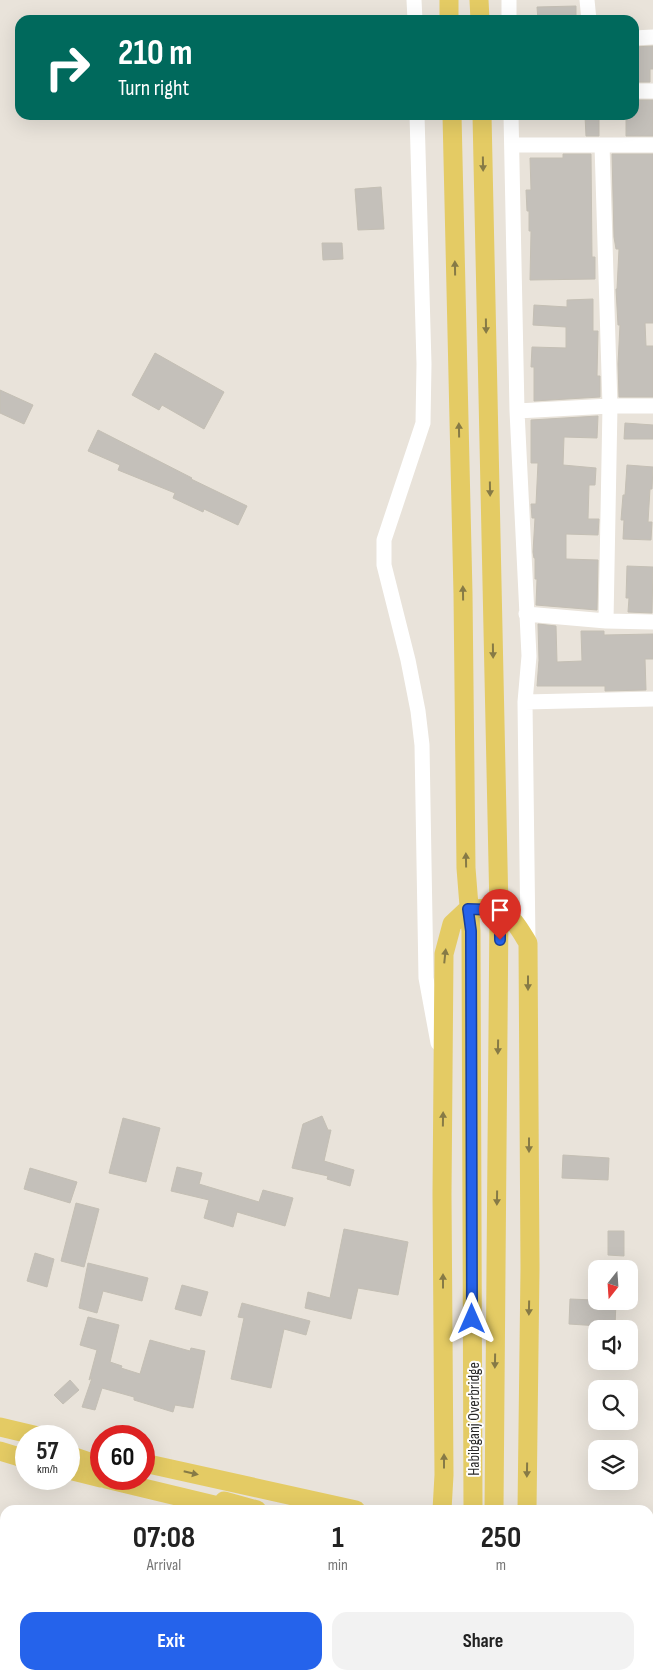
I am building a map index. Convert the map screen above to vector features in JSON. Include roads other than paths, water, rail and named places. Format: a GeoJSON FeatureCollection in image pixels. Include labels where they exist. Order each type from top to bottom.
{"type":"FeatureCollection","features":[{"type":"Feature","properties":{"kind":"main road"},"geometry":{"type":"LineString","coordinates":[[449,0],[449,15]]}},
{"type":"Feature","properties":{"kind":"main road"},"geometry":{"type":"LineString","coordinates":[[480,0],[480,15]]}},
{"type":"Feature","properties":{"kind":"main road","name":"Habibganj Overbridge"},"geometry":{"type":"LineString","coordinates":[[452,120],[463,594],[466,868],[471,931],[473,1505]]}},
{"type":"Feature","properties":{"kind":"main road","name":"Habibganj Overbridge"},"geometry":{"type":"LineString","coordinates":[[482,120],[500,910],[494,1505]]}},
{"type":"Feature","properties":{"kind":"main road"},"geometry":{"type":"LineString","coordinates":[[442,1505],[444,1475],[442,1194],[444,954],[452,924],[468,909],[500,910],[517,926],[528,943],[530,1268],[527,1505]]}},
{"type":"Feature","properties":{"kind":"main road"},"geometry":{"type":"LineString","coordinates":[[0,1426],[15,1430]]}},
{"type":"Feature","properties":{"kind":"main road"},"geometry":{"type":"LineString","coordinates":[[0,1444],[15,1440]]}},
{"type":"Feature","properties":{"kind":"main road"},"geometry":{"type":"LineString","coordinates":[[0,1450],[15,1455]]}},
{"type":"Feature","properties":{"kind":"main road"},"geometry":{"type":"LineString","coordinates":[[155,1465],[333,1505]]}},
{"type":"Feature","properties":{"kind":"main road"},"geometry":{"type":"LineString","coordinates":[[155,1483],[238,1505]]}},
{"type":"Feature","properties":{"kind":"main road"},"geometry":{"type":"LineString","coordinates":[[152,1490],[214,1505]]}},
{"type":"Feature","properties":{"kind":"street"},"geometry":{"type":"LineString","coordinates":[[414,0],[415,15]]}},
{"type":"Feature","properties":{"kind":"street"},"geometry":{"type":"LineString","coordinates":[[509,0],[509,15]]}},
{"type":"Feature","properties":{"kind":"street"},"geometry":{"type":"LineString","coordinates":[[588,0],[589,15]]}},
{"type":"Feature","properties":{"kind":"street"},"geometry":{"type":"LineString","coordinates":[[639,38],[653,37]]}},
{"type":"Feature","properties":{"kind":"street"},"geometry":{"type":"LineString","coordinates":[[639,92],[653,91]]}},
{"type":"Feature","properties":{"kind":"street"},"geometry":{"type":"LineString","coordinates":[[417,120],[424,364],[423,423],[384,540],[384,565],[408,660],[418,710],[422,745],[426,978],[443,1074]]}},
{"type":"Feature","properties":{"kind":"street"},"geometry":{"type":"LineString","coordinates":[[511,120],[517,411],[529,664],[525,702],[528,943]]}},
{"type":"Feature","properties":{"kind":"street"},"geometry":{"type":"LineString","coordinates":[[512,145],[653,144]]}},
{"type":"Feature","properties":{"kind":"street"},"geometry":{"type":"LineString","coordinates":[[602,145],[610,406],[606,620]]}},
{"type":"Feature","properties":{"kind":"street"},"geometry":{"type":"LineString","coordinates":[[517,411],[610,406],[653,406]]}},
{"type":"Feature","properties":{"kind":"street"},"geometry":{"type":"LineString","coordinates":[[526,614],[653,622]]}},
{"type":"Feature","properties":{"kind":"street"},"geometry":{"type":"LineString","coordinates":[[525,702],[653,699]]}}]}
